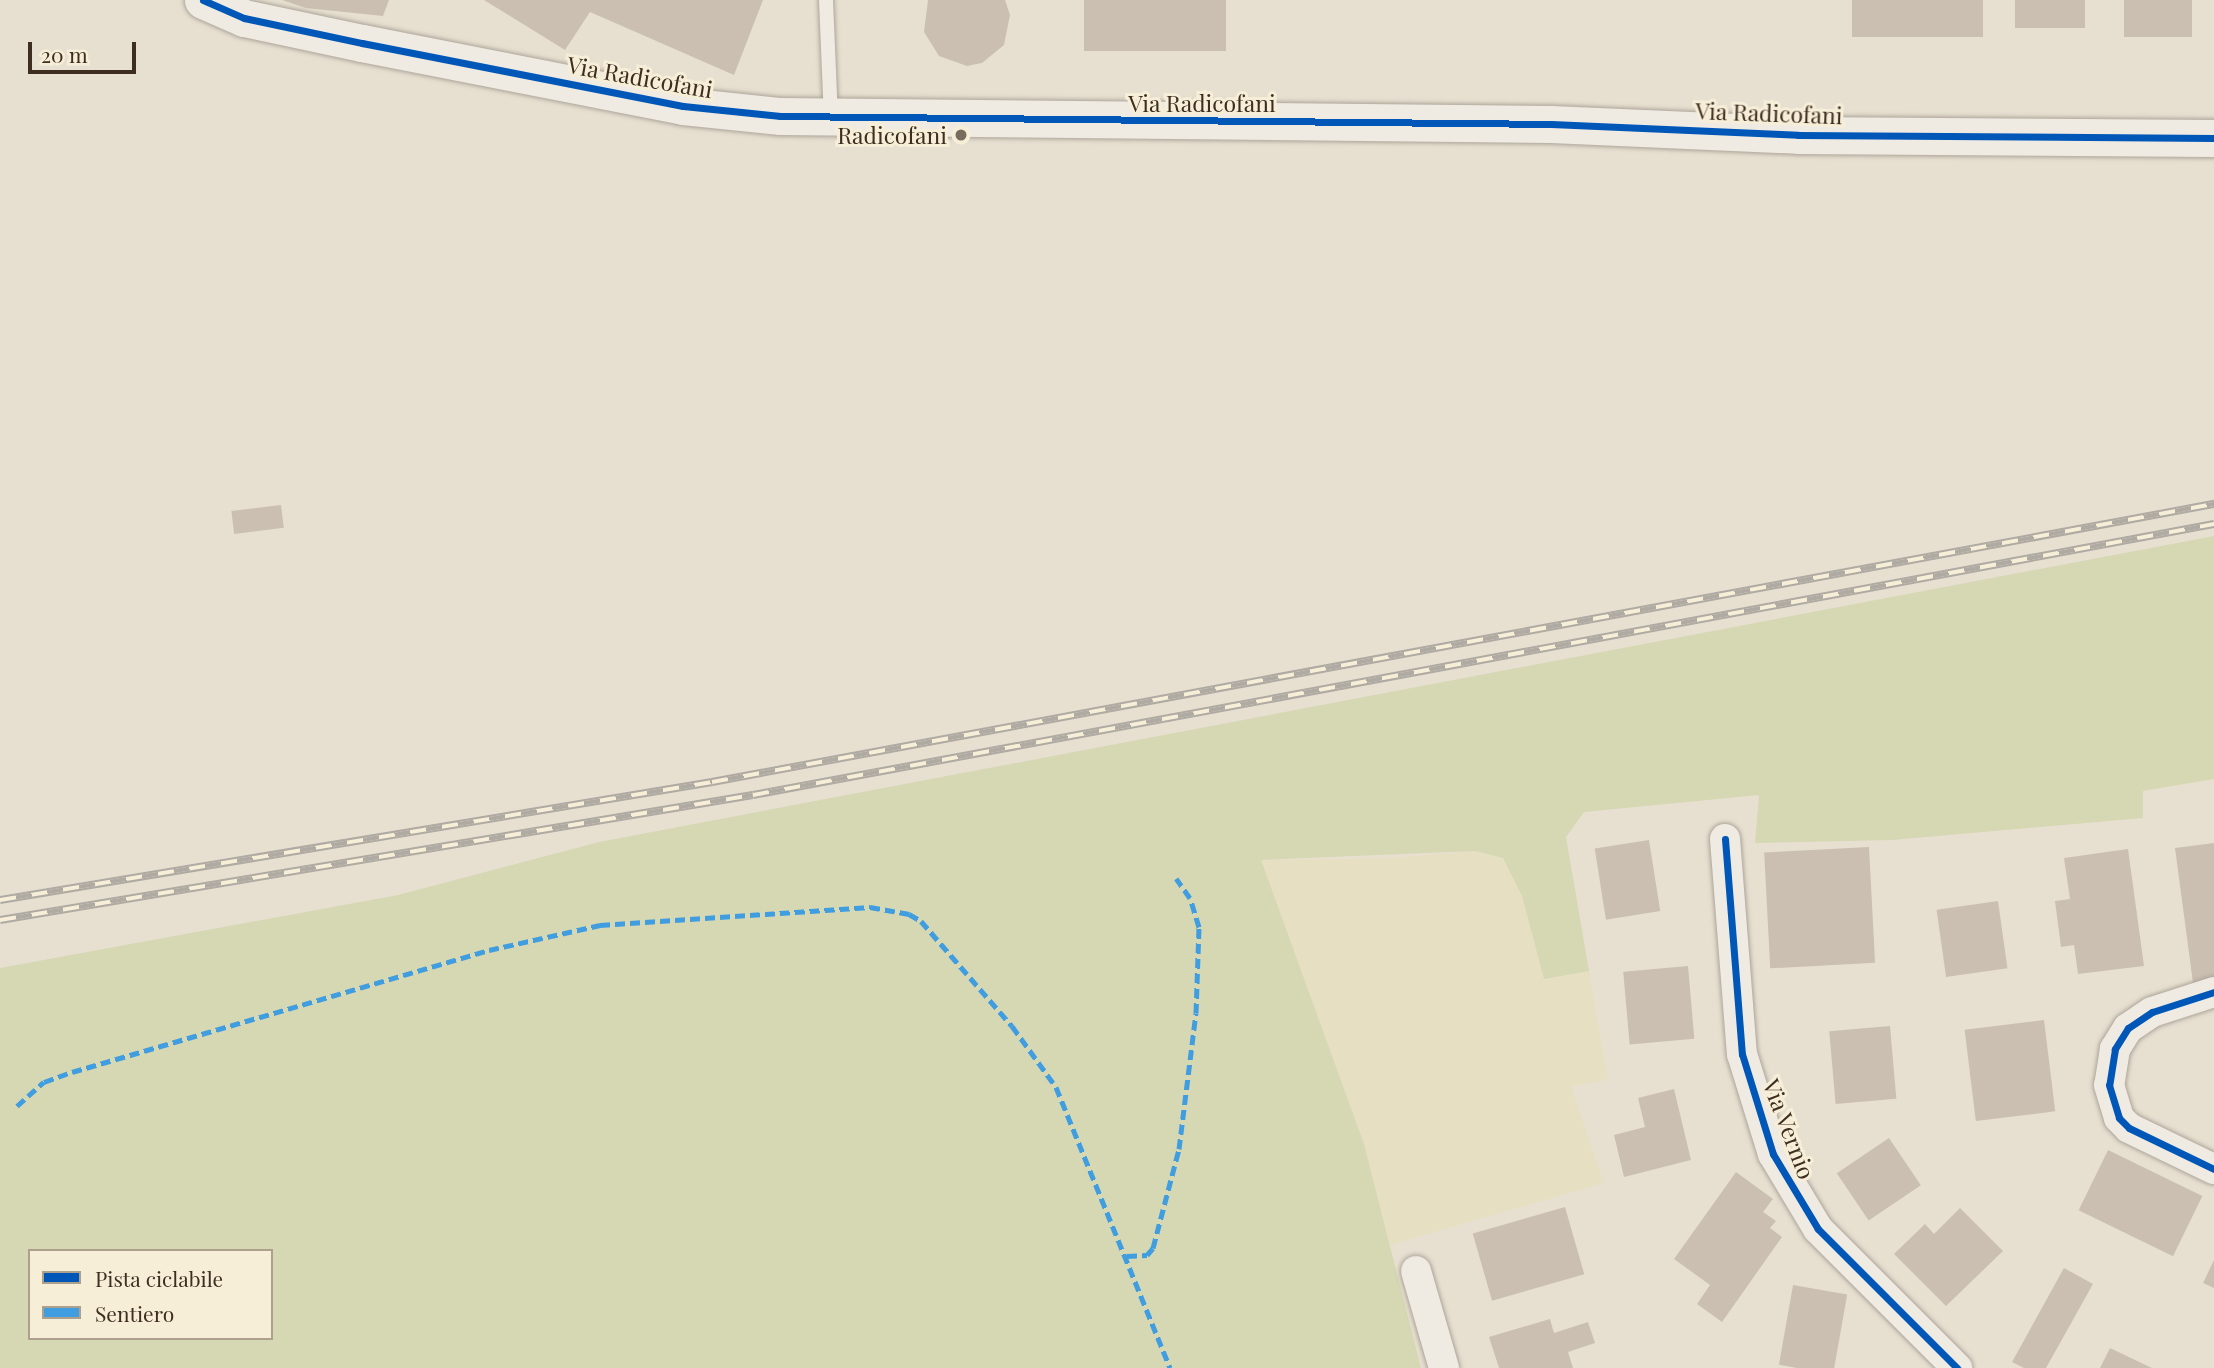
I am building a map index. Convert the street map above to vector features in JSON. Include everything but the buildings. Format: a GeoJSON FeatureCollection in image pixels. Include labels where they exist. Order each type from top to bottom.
{"type":"FeatureCollection","features":[{"type":"Feature","properties":{"kind":"street","name":"Via Radicofani"},"geometry":{"type":"LineString","coordinates":[[203,0],[244,18],[260,11],[683,106],[831,120],[1551,124],[1798,135],[2214,138]]}},
{"type":"Feature","properties":{"kind":"street","name":"Via Vernio"},"geometry":{"type":"LineString","coordinates":[[1725,839],[1742,1054],[1773,1154],[1818,1229],[1957,1368]]}},
{"type":"Feature","properties":{"kind":"street"},"geometry":{"type":"LineString","coordinates":[[2214,992],[2152,1012],[2129,1028],[2115,1049],[2109,1085],[2119,1118],[2129,1128],[2214,1169]]}},
{"type":"Feature","properties":{"kind":"street"},"geometry":{"type":"LineString","coordinates":[[1416,1271],[1444,1368]]}},
{"type":"Feature","properties":{"kind":"lane"},"geometry":{"type":"LineString","coordinates":[[826,0],[831,120]]}},
{"type":"Feature","properties":{"kind":"shaded area"},"geometry":{"type":"Polygon","coordinates":[[[1475,851],[1503,858],[1522,896],[1544,979],[1589,971],[1608,1080],[1571,1086],[1604,1183],[1390,1245],[1364,1144],[1260,860],[1391,858],[1475,851]]]}},
{"type":"Feature","properties":{"kind":"green space"},"geometry":{"type":"Polygon","coordinates":[[[2214,536],[2214,779],[2143,791],[2143,818],[1892,840],[1755,843],[1759,795],[1584,812],[1566,837],[1589,971],[1544,979],[1522,896],[1503,858],[1475,851],[1261,860],[1364,1144],[1421,1368],[0,1368],[0,968],[398,895],[599,842],[2214,536]]]}},
{"type":"Feature","properties":{"kind":"railway"},"geometry":{"type":"LineString","coordinates":[[0,900],[712,782],[2214,504]]}},
{"type":"Feature","properties":{"kind":"railway"},"geometry":{"type":"LineString","coordinates":[[0,920],[753,795],[2214,524]]}},
{"type":"Feature","properties":{"kind":"marked path"},"geometry":{"type":"LineString","coordinates":[[1127,1256],[1147,1255],[1153,1248],[1179,1149],[1196,1013],[1199,927],[1190,898],[1176,878]]}},
{"type":"Feature","properties":{"kind":"marked path"},"geometry":{"type":"LineString","coordinates":[[17,1106],[44,1082],[72,1072],[489,950],[600,925],[870,907],[909,914],[921,921],[1012,1026],[1056,1087],[1170,1368]]}},
{"type":"Feature","properties":{"kind":"cycle path"},"geometry":{"type":"LineString","coordinates":[[203,0],[244,18],[362,43],[683,106],[780,116],[1551,124],[1798,135],[2214,138]]}},
{"type":"Feature","properties":{"kind":"cycle path"},"geometry":{"type":"LineString","coordinates":[[1725,839],[1742,1054],[1773,1154],[1818,1229],[1957,1368]]}},
{"type":"Feature","properties":{"kind":"cycle path"},"geometry":{"type":"LineString","coordinates":[[2214,992],[2152,1012],[2128,1028],[2115,1049],[2109,1085],[2119,1118],[2129,1128],[2214,1169]]}},
{"type":"Feature","properties":{"kind":"place","name":"Radicofani"},"geometry":{"type":"Point","coordinates":[961,135]}}]}
